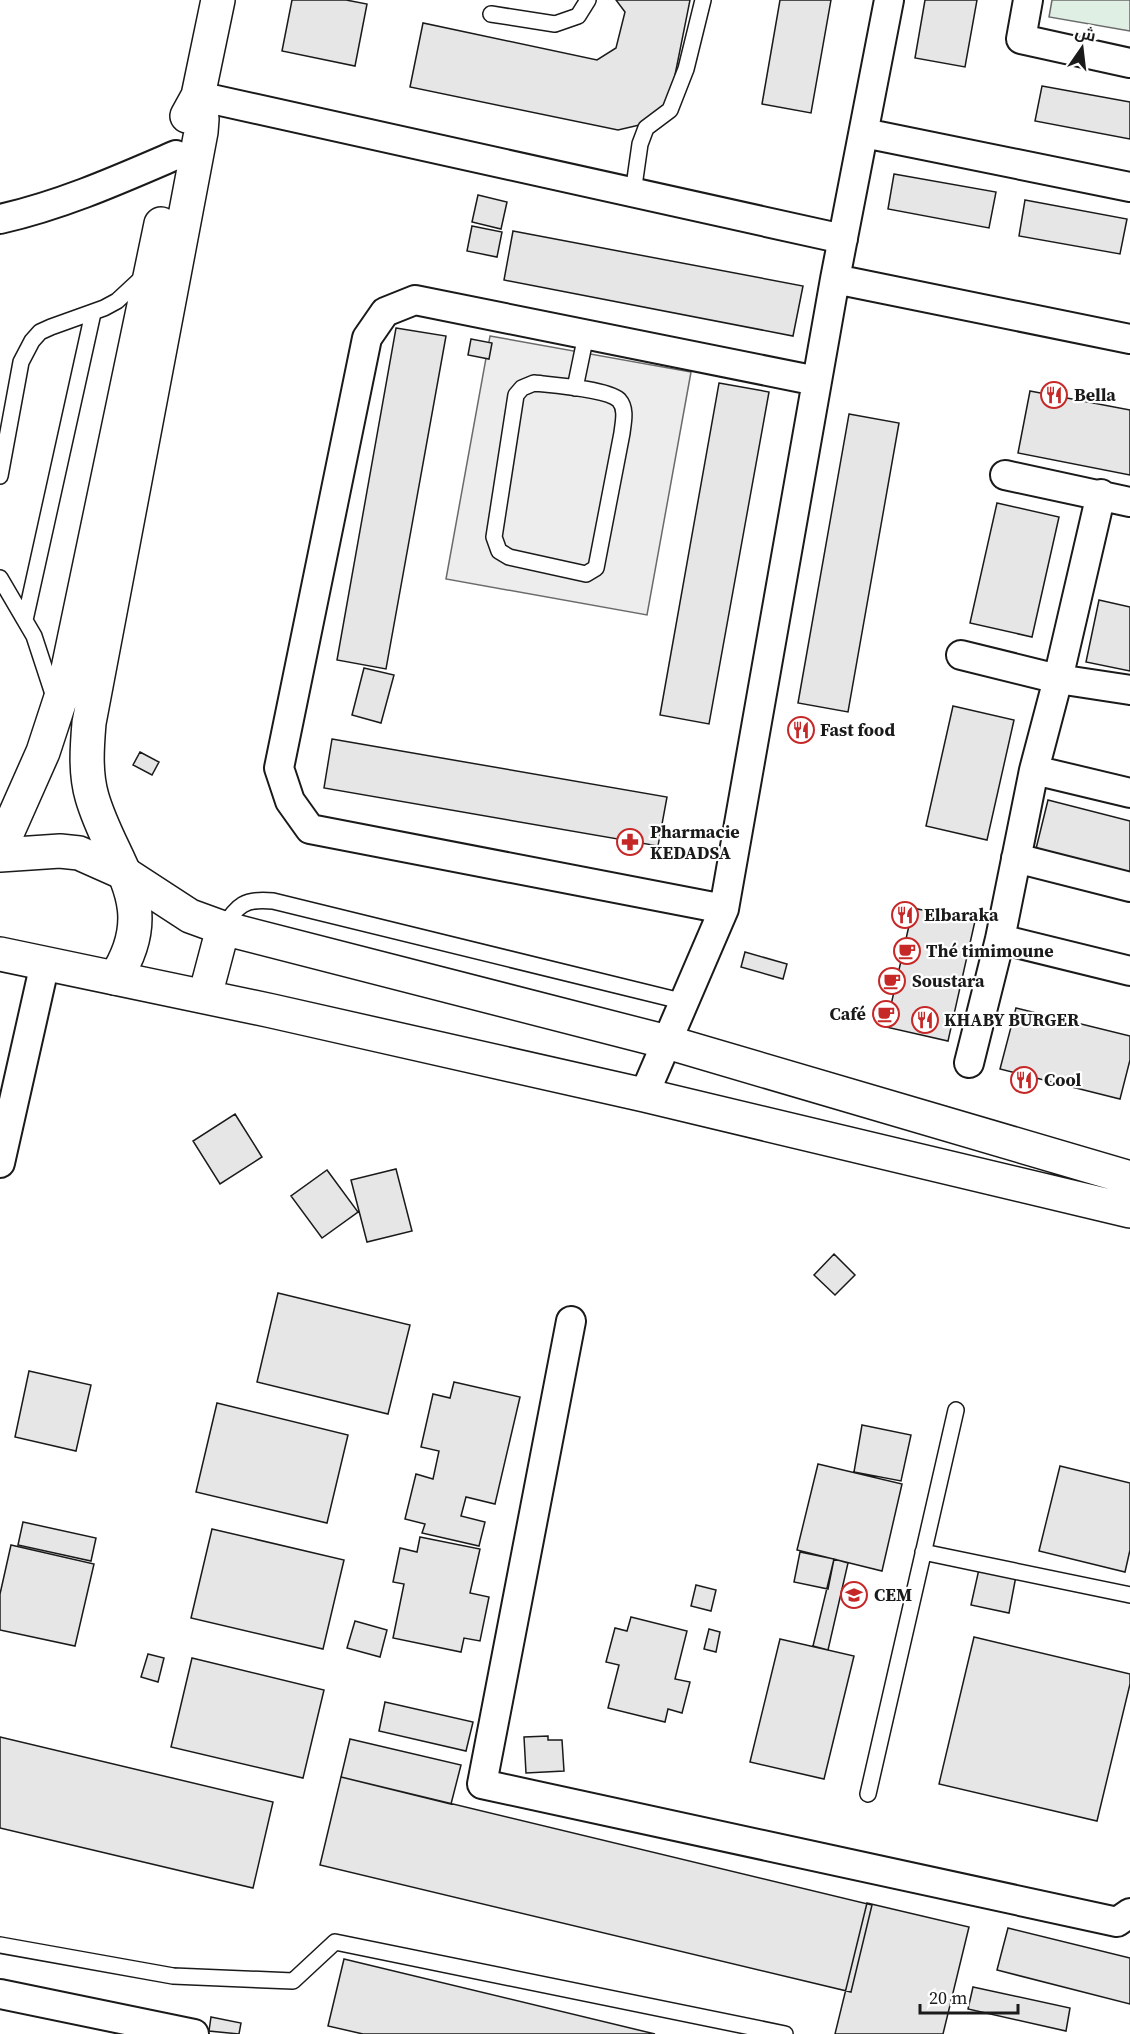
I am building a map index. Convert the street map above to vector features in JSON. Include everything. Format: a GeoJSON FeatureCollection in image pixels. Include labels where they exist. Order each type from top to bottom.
{"type":"FeatureCollection","features":[{"type":"Feature","properties":{"kind":"main road"},"geometry":{"type":"LineString","coordinates":[[0,849],[36,769],[64,688],[176,155],[184,122],[198,96],[218,0]]}},
{"type":"Feature","properties":{"kind":"main road"},"geometry":{"type":"LineString","coordinates":[[115,978],[130,951],[136,919],[135,903],[91,794],[87,747],[89,723],[201,132],[202,119],[198,96]]}},
{"type":"Feature","properties":{"kind":"main road"},"geometry":{"type":"LineString","coordinates":[[0,855],[60,851],[79,853],[124,873],[181,912],[223,928],[667,1042],[1130,1178]]}},
{"type":"Feature","properties":{"kind":"main road"},"geometry":{"type":"LineString","coordinates":[[205,996],[223,928]]}},
{"type":"Feature","properties":{"kind":"main road"},"geometry":{"type":"LineString","coordinates":[[0,954],[205,996],[644,1095],[1130,1211]]}},
{"type":"Feature","properties":{"kind":"street"},"geometry":{"type":"LineString","coordinates":[[644,1095],[724,909],[835,279],[889,0]]}},
{"type":"Feature","properties":{"kind":"street"},"geometry":{"type":"LineString","coordinates":[[1028,0],[1021,39],[1130,63]]}},
{"type":"Feature","properties":{"kind":"street"},"geometry":{"type":"LineString","coordinates":[[198,96],[843,239]]}},
{"type":"Feature","properties":{"kind":"street"},"geometry":{"type":"LineString","coordinates":[[864,133],[1130,187]]}},
{"type":"Feature","properties":{"kind":"street"},"geometry":{"type":"LineString","coordinates":[[0,219],[36,211],[85,195],[176,155]]}},
{"type":"Feature","properties":{"kind":"street"},"geometry":{"type":"LineString","coordinates":[[835,279],[1130,339]]}},
{"type":"Feature","properties":{"kind":"street"},"geometry":{"type":"LineString","coordinates":[[724,909],[310,829],[290,801],[279,768],[367,338],[385,312],[415,300],[817,381]]}},
{"type":"Feature","properties":{"kind":"street"},"geometry":{"type":"LineString","coordinates":[[1005,475],[1130,502]]}},
{"type":"Feature","properties":{"kind":"street"},"geometry":{"type":"LineString","coordinates":[[969,1063],[1000,939],[1034,770],[1058,679],[1101,494]]}},
{"type":"Feature","properties":{"kind":"street"},"geometry":{"type":"LineString","coordinates":[[960,655],[1058,679],[1130,690]]}},
{"type":"Feature","properties":{"kind":"street"},"geometry":{"type":"LineString","coordinates":[[1034,770],[1130,793]]}},
{"type":"Feature","properties":{"kind":"street"},"geometry":{"type":"LineString","coordinates":[[1016,858],[1130,887]]}},
{"type":"Feature","properties":{"kind":"street"},"geometry":{"type":"LineString","coordinates":[[1000,939],[1130,970]]}},
{"type":"Feature","properties":{"kind":"street"},"geometry":{"type":"LineString","coordinates":[[0,1163],[45,963]]}},
{"type":"Feature","properties":{"kind":"street"},"geometry":{"type":"LineString","coordinates":[[572,1321],[482,1784],[1117,1922],[1130,1913]]}},
{"type":"Feature","properties":{"kind":"street"},"geometry":{"type":"LineString","coordinates":[[0,1994],[194,2034]]}},
{"type":"Feature","properties":{"kind":"lane"},"geometry":{"type":"LineString","coordinates":[[491,14],[555,24],[578,16],[588,0]]}},
{"type":"Feature","properties":{"kind":"lane"},"geometry":{"type":"LineString","coordinates":[[633,193],[640,144],[646,128],[670,110],[686,69],[703,0]]}},
{"type":"Feature","properties":{"kind":"lane"},"geometry":{"type":"LineString","coordinates":[[0,476],[21,362],[26,350],[40,332],[93,313],[117,301],[152,269]]}},
{"type":"Feature","properties":{"kind":"lane"},"geometry":{"type":"LineString","coordinates":[[25,620],[93,313]]}},
{"type":"Feature","properties":{"kind":"lane"},"geometry":{"type":"LineString","coordinates":[[576,388],[586,335]]}},
{"type":"Feature","properties":{"kind":"lane"},"geometry":{"type":"LineString","coordinates":[[534,383],[576,388],[606,393],[619,400],[624,411],[622,433],[596,568],[586,574],[509,557],[500,552],[494,537],[516,395],[522,388],[534,383]]}},
{"type":"Feature","properties":{"kind":"lane"},"geometry":{"type":"LineString","coordinates":[[0,578],[38,645],[58,708]]}},
{"type":"Feature","properties":{"kind":"lane"},"geometry":{"type":"LineString","coordinates":[[223,928],[241,904],[261,900],[273,901],[685,1002]]}},
{"type":"Feature","properties":{"kind":"lane"},"geometry":{"type":"LineString","coordinates":[[868,1794],[956,1410]]}},
{"type":"Feature","properties":{"kind":"lane"},"geometry":{"type":"LineString","coordinates":[[923,1552],[1130,1595]]}},
{"type":"Feature","properties":{"kind":"lane"},"geometry":{"type":"LineString","coordinates":[[0,1945],[172,1976],[293,1981],[335,1942],[785,2034]]}},
{"type":"Feature","properties":{"kind":"green space"},"geometry":{"type":"Polygon","coordinates":[[[1052,0],[1130,0],[1130,31],[1049,17],[1052,0]]]}},
{"type":"Feature","properties":{"kind":"shaded area"},"geometry":{"type":"Polygon","coordinates":[[[490,336],[691,372],[647,615],[446,579],[490,336]]]}},
{"type":"Feature","properties":{"kind":"building"},"geometry":{"type":"Polygon","coordinates":[[[292,0],[346,0],[367,4],[355,66],[282,51],[292,0]]]}},
{"type":"Feature","properties":{"kind":"building"},"geometry":{"type":"Polygon","coordinates":[[[616,0],[690,0],[669,105],[648,123],[618,130],[410,87],[423,23],[597,60],[616,48],[625,12],[616,0]]]}},
{"type":"Feature","properties":{"kind":"building"},"geometry":{"type":"Polygon","coordinates":[[[780,0],[831,0],[811,113],[762,104],[780,0]]]}},
{"type":"Feature","properties":{"kind":"building"},"geometry":{"type":"Polygon","coordinates":[[[925,0],[977,0],[965,67],[915,58],[925,0]]]}},
{"type":"Feature","properties":{"kind":"building"},"geometry":{"type":"Polygon","coordinates":[[[1042,86],[1130,102],[1130,139],[1035,121],[1042,86]]]}},
{"type":"Feature","properties":{"kind":"building"},"geometry":{"type":"Polygon","coordinates":[[[894,174],[996,192],[989,228],[888,209],[894,174]]]}},
{"type":"Feature","properties":{"kind":"building"},"geometry":{"type":"Polygon","coordinates":[[[478,195],[507,202],[501,229],[472,222],[478,195]]]}},
{"type":"Feature","properties":{"kind":"building"},"geometry":{"type":"Polygon","coordinates":[[[1025,200],[1127,219],[1120,254],[1019,236],[1025,200]]]}},
{"type":"Feature","properties":{"kind":"building"},"geometry":{"type":"Polygon","coordinates":[[[472,226],[502,232],[497,257],[467,251],[472,226]]]}},
{"type":"Feature","properties":{"kind":"building"},"geometry":{"type":"Polygon","coordinates":[[[513,231],[803,286],[793,336],[504,280],[513,231]]]}},
{"type":"Feature","properties":{"kind":"building"},"geometry":{"type":"Polygon","coordinates":[[[396,328],[446,336],[386,669],[337,660],[396,328]]]}},
{"type":"Feature","properties":{"kind":"building"},"geometry":{"type":"Polygon","coordinates":[[[471,339],[492,343],[489,359],[468,355],[471,339]]]}},
{"type":"Feature","properties":{"kind":"building"},"geometry":{"type":"Polygon","coordinates":[[[719,383],[769,392],[709,724],[660,715],[719,383]]]}},
{"type":"Feature","properties":{"kind":"building"},"geometry":{"type":"Polygon","coordinates":[[[1030,391],[1130,410],[1130,475],[1018,453],[1030,391]]]}},
{"type":"Feature","properties":{"kind":"building"},"geometry":{"type":"Polygon","coordinates":[[[849,414],[899,423],[848,712],[798,703],[849,414]]]}},
{"type":"Feature","properties":{"kind":"building"},"geometry":{"type":"Polygon","coordinates":[[[997,503],[1059,517],[1032,637],[970,623],[997,503]]]}},
{"type":"Feature","properties":{"kind":"building"},"geometry":{"type":"Polygon","coordinates":[[[1099,600],[1130,607],[1130,671],[1086,662],[1099,600]]]}},
{"type":"Feature","properties":{"kind":"building"},"geometry":{"type":"Polygon","coordinates":[[[364,668],[394,675],[381,723],[352,715],[364,668]]]}},
{"type":"Feature","properties":{"kind":"building"},"geometry":{"type":"Polygon","coordinates":[[[953,706],[1014,720],[987,840],[926,826],[953,706]]]}},
{"type":"Feature","properties":{"kind":"building"},"geometry":{"type":"Polygon","coordinates":[[[332,739],[667,797],[658,846],[324,788],[332,739]]]}},
{"type":"Feature","properties":{"kind":"building"},"geometry":{"type":"Polygon","coordinates":[[[140,752],[159,762],[152,775],[133,765],[140,752]]]}},
{"type":"Feature","properties":{"kind":"building"},"geometry":{"type":"Polygon","coordinates":[[[1048,800],[1130,821],[1130,886],[1033,861],[1048,800]]]}},
{"type":"Feature","properties":{"kind":"building"},"geometry":{"type":"Polygon","coordinates":[[[913,908],[975,921],[948,1041],[886,1027],[913,908]]]}},
{"type":"Feature","properties":{"kind":"building"},"geometry":{"type":"Polygon","coordinates":[[[745,952],[787,964],[783,979],[741,967],[745,952]]]}},
{"type":"Feature","properties":{"kind":"building"},"geometry":{"type":"Polygon","coordinates":[[[1016,1008],[1130,1036],[1130,1060],[1120,1099],[1000,1069],[1016,1008]]]}},
{"type":"Feature","properties":{"kind":"building"},"geometry":{"type":"Polygon","coordinates":[[[235,1114],[262,1157],[220,1184],[193,1141],[235,1114]]]}},
{"type":"Feature","properties":{"kind":"building"},"geometry":{"type":"Polygon","coordinates":[[[396,1169],[412,1231],[367,1242],[351,1180],[396,1169]]]}},
{"type":"Feature","properties":{"kind":"building"},"geometry":{"type":"Polygon","coordinates":[[[327,1170],[358,1212],[322,1238],[291,1196],[327,1170]]]}},
{"type":"Feature","properties":{"kind":"building"},"geometry":{"type":"Polygon","coordinates":[[[834,1254],[855,1275],[835,1295],[814,1275],[834,1254]]]}},
{"type":"Feature","properties":{"kind":"building"},"geometry":{"type":"Polygon","coordinates":[[[278,1293],[410,1325],[388,1414],[257,1382],[278,1293]]]}},
{"type":"Feature","properties":{"kind":"building"},"geometry":{"type":"Polygon","coordinates":[[[29,1371],[91,1385],[76,1451],[15,1437],[29,1371]]]}},
{"type":"Feature","properties":{"kind":"building"},"geometry":{"type":"Polygon","coordinates":[[[454,1382],[520,1397],[495,1504],[466,1497],[461,1516],[485,1522],[479,1546],[422,1533],[425,1524],[405,1519],[416,1474],[433,1479],[439,1451],[421,1447],[433,1394],[450,1398],[454,1382]]]}},
{"type":"Feature","properties":{"kind":"building"},"geometry":{"type":"Polygon","coordinates":[[[217,1403],[348,1435],[327,1523],[196,1492],[217,1403]]]}},
{"type":"Feature","properties":{"kind":"building"},"geometry":{"type":"Polygon","coordinates":[[[862,1425],[911,1435],[901,1481],[854,1472],[862,1425]]]}},
{"type":"Feature","properties":{"kind":"building"},"geometry":{"type":"Polygon","coordinates":[[[818,1464],[902,1484],[882,1571],[797,1550],[818,1464]]]}},
{"type":"Feature","properties":{"kind":"building"},"geometry":{"type":"Polygon","coordinates":[[[1060,1466],[1130,1483],[1130,1550],[1125,1572],[1039,1551],[1060,1466]]]}},
{"type":"Feature","properties":{"kind":"building"},"geometry":{"type":"Polygon","coordinates":[[[23,1522],[96,1538],[91,1561],[18,1545],[23,1522]]]}},
{"type":"Feature","properties":{"kind":"building"},"geometry":{"type":"Polygon","coordinates":[[[212,1529],[344,1560],[323,1649],[191,1618],[212,1529]]]}},
{"type":"Feature","properties":{"kind":"building"},"geometry":{"type":"Polygon","coordinates":[[[420,1537],[480,1549],[470,1593],[489,1597],[480,1641],[464,1638],[461,1652],[393,1638],[404,1584],[393,1582],[400,1548],[417,1552],[420,1537]]]}},
{"type":"Feature","properties":{"kind":"building"},"geometry":{"type":"Polygon","coordinates":[[[11,1545],[94,1564],[75,1646],[0,1630],[0,1594],[11,1545]]]}},
{"type":"Feature","properties":{"kind":"building"},"geometry":{"type":"Polygon","coordinates":[[[800,1552],[834,1559],[828,1589],[794,1582],[800,1552]]]}},
{"type":"Feature","properties":{"kind":"building"},"geometry":{"type":"Polygon","coordinates":[[[834,1559],[848,1563],[828,1650],[813,1646],[834,1559]]]}},
{"type":"Feature","properties":{"kind":"building"},"geometry":{"type":"Polygon","coordinates":[[[979,1569],[1016,1576],[1009,1613],[971,1605],[979,1569]]]}},
{"type":"Feature","properties":{"kind":"building"},"geometry":{"type":"Polygon","coordinates":[[[696,1585],[716,1590],[711,1611],[691,1606],[696,1585]]]}},
{"type":"Feature","properties":{"kind":"building"},"geometry":{"type":"Polygon","coordinates":[[[631,1617],[687,1631],[675,1679],[690,1682],[682,1713],[668,1709],[665,1722],[608,1708],[619,1665],[606,1662],[615,1628],[627,1631],[631,1617]]]}},
{"type":"Feature","properties":{"kind":"building"},"geometry":{"type":"Polygon","coordinates":[[[355,1621],[387,1630],[380,1657],[347,1648],[355,1621]]]}},
{"type":"Feature","properties":{"kind":"building"},"geometry":{"type":"Polygon","coordinates":[[[709,1629],[720,1632],[716,1652],[704,1649],[709,1629]]]}},
{"type":"Feature","properties":{"kind":"building"},"geometry":{"type":"Polygon","coordinates":[[[974,1637],[1130,1674],[1130,1684],[1097,1821],[939,1784],[974,1637]]]}},
{"type":"Feature","properties":{"kind":"building"},"geometry":{"type":"Polygon","coordinates":[[[780,1639],[854,1656],[824,1779],[750,1762],[780,1639]]]}},
{"type":"Feature","properties":{"kind":"building"},"geometry":{"type":"Polygon","coordinates":[[[148,1654],[164,1658],[158,1682],[141,1677],[148,1654]]]}},
{"type":"Feature","properties":{"kind":"building"},"geometry":{"type":"Polygon","coordinates":[[[192,1658],[324,1690],[303,1778],[171,1747],[192,1658]]]}},
{"type":"Feature","properties":{"kind":"building"},"geometry":{"type":"Polygon","coordinates":[[[385,1702],[473,1722],[466,1751],[379,1731],[385,1702]]]}},
{"type":"Feature","properties":{"kind":"building"},"geometry":{"type":"Polygon","coordinates":[[[548,1736],[548,1740],[562,1740],[564,1771],[526,1773],[524,1737],[548,1736]]]}},
{"type":"Feature","properties":{"kind":"building"},"geometry":{"type":"Polygon","coordinates":[[[0,1737],[273,1802],[253,1888],[0,1828],[0,1737]]]}},
{"type":"Feature","properties":{"kind":"building"},"geometry":{"type":"Polygon","coordinates":[[[350,1739],[461,1765],[451,1804],[341,1777],[350,1739]]]}},
{"type":"Feature","properties":{"kind":"building"},"geometry":{"type":"Polygon","coordinates":[[[341,1777],[872,1905],[851,1992],[320,1865],[341,1777]]]}},
{"type":"Feature","properties":{"kind":"building"},"geometry":{"type":"Polygon","coordinates":[[[867,1903],[969,1927],[943,2034],[835,2034],[867,1903]]]}},
{"type":"Feature","properties":{"kind":"building"},"geometry":{"type":"Polygon","coordinates":[[[1008,1928],[1130,1958],[1130,2004],[997,1970],[1008,1928]]]}},
{"type":"Feature","properties":{"kind":"building"},"geometry":{"type":"Polygon","coordinates":[[[344,1959],[655,2034],[363,2034],[328,2026],[344,1959]]]}},
{"type":"Feature","properties":{"kind":"building"},"geometry":{"type":"Polygon","coordinates":[[[973,1987],[1070,2008],[1066,2031],[968,2009],[973,1987]]]}},
{"type":"Feature","properties":{"kind":"building"},"geometry":{"type":"Polygon","coordinates":[[[211,2017],[241,2023],[239,2034],[209,2031],[211,2017]]]}},
{"type":"Feature","properties":{"kind":"place","name":"Bella"},"geometry":{"type":"Point","coordinates":[1054,395]}},
{"type":"Feature","properties":{"kind":"place","name":"Fast food"},"geometry":{"type":"Point","coordinates":[801,730]}},
{"type":"Feature","properties":{"kind":"place","name":"Pharmacie KEDADSA"},"geometry":{"type":"Point","coordinates":[630,842]}},
{"type":"Feature","properties":{"kind":"place","name":"Elbaraka"},"geometry":{"type":"Point","coordinates":[905,915]}},
{"type":"Feature","properties":{"kind":"place","name":"Thé timimoune"},"geometry":{"type":"Point","coordinates":[907,951]}},
{"type":"Feature","properties":{"kind":"place","name":"Soustara"},"geometry":{"type":"Point","coordinates":[892,981]}},
{"type":"Feature","properties":{"kind":"place","name":"Café"},"geometry":{"type":"Point","coordinates":[886,1014]}},
{"type":"Feature","properties":{"kind":"place","name":"KHABY BURGER"},"geometry":{"type":"Point","coordinates":[925,1020]}},
{"type":"Feature","properties":{"kind":"place","name":"Cool"},"geometry":{"type":"Point","coordinates":[1024,1080]}},
{"type":"Feature","properties":{"kind":"place","name":"CEM"},"geometry":{"type":"Point","coordinates":[854,1595]}}]}
